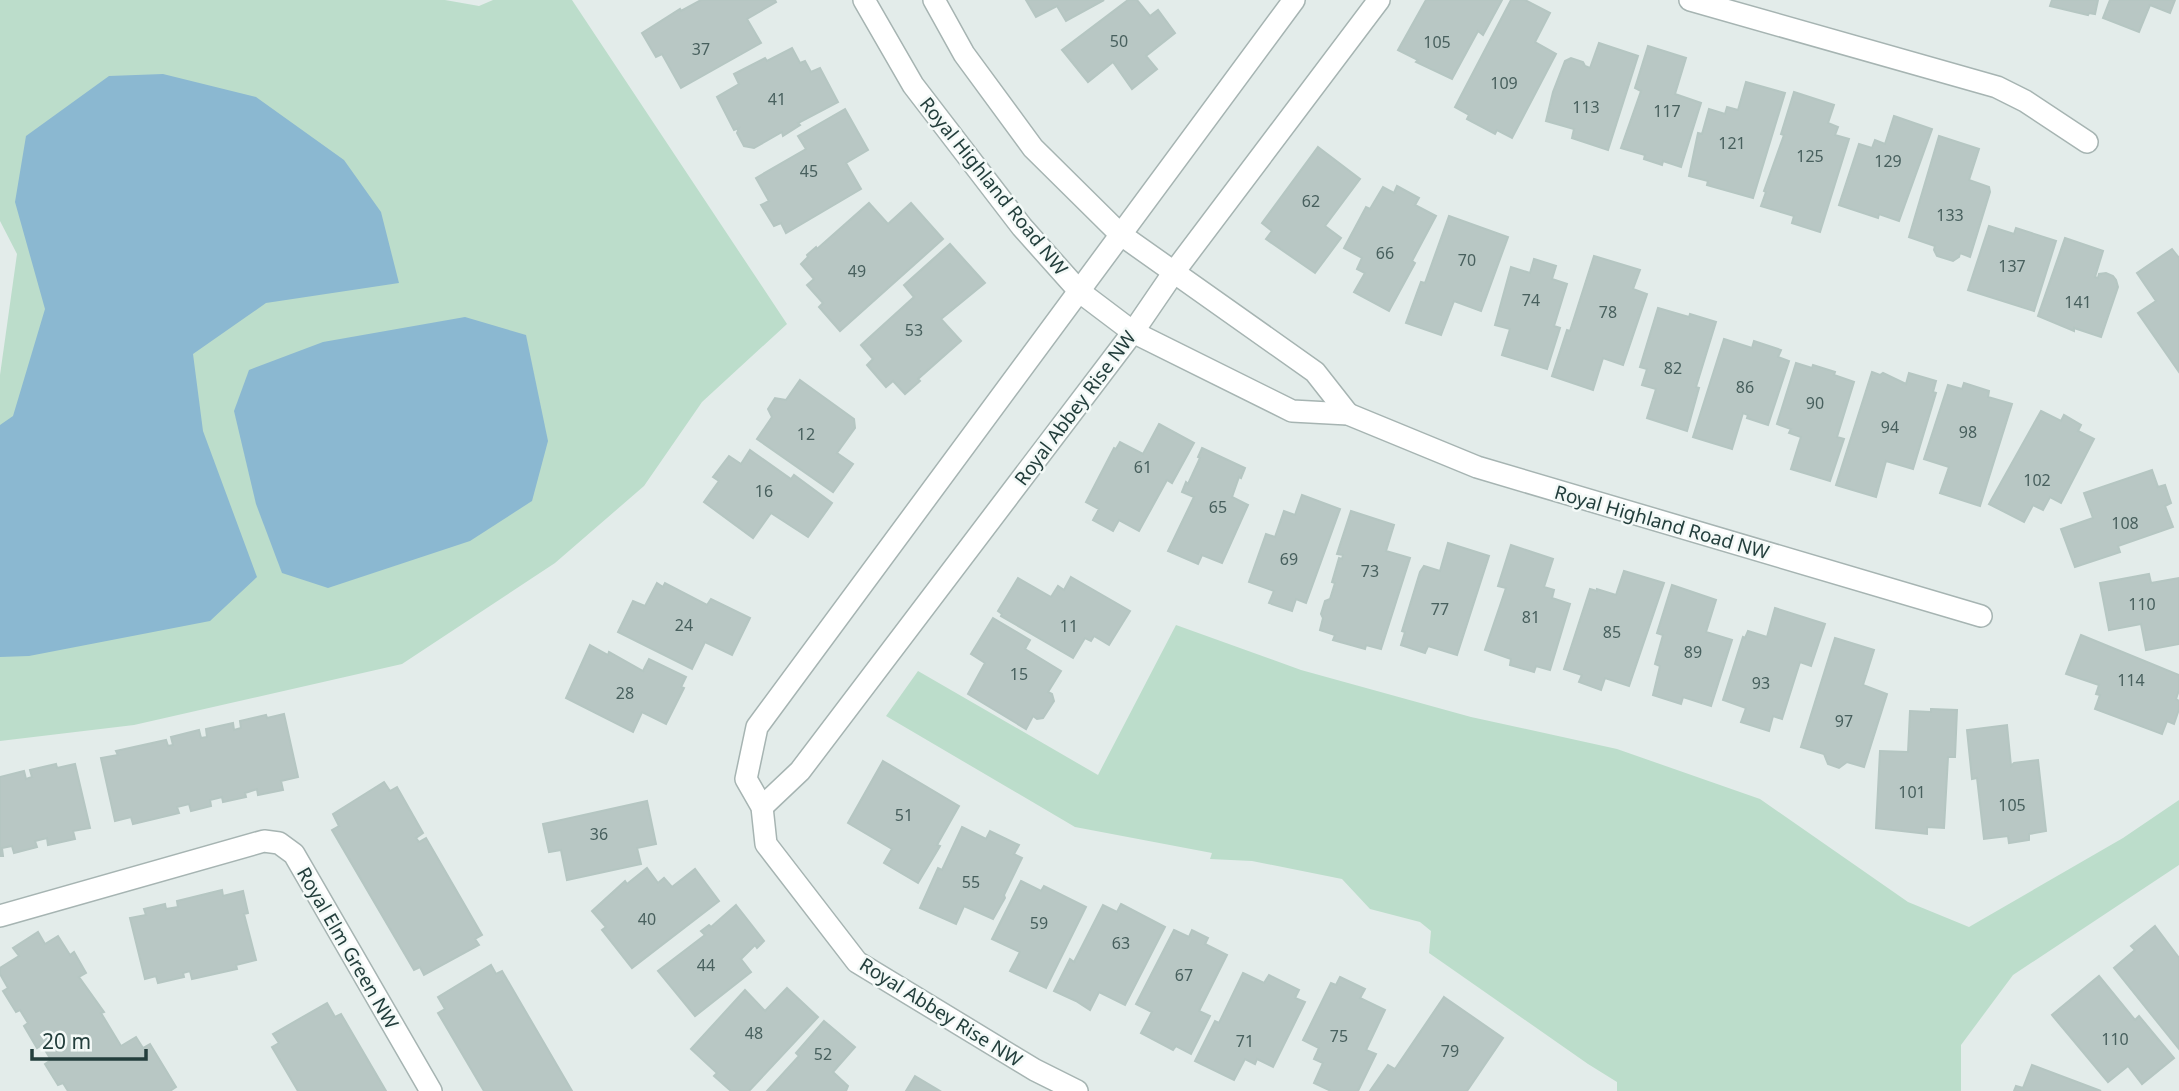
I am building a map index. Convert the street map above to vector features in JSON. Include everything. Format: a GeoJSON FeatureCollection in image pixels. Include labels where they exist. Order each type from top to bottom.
{"type":"FeatureCollection","features":[{"type":"Feature","properties":{"kind":"street","name":"Royal Highland Road NW"},"geometry":{"type":"LineString","coordinates":[[864,0],[913,85],[1022,227],[1080,292],[1133,332],[1292,411],[1348,414],[1477,467],[1981,616]]}},
{"type":"Feature","properties":{"kind":"street","name":"Royal Highland Road NW"},"geometry":{"type":"LineString","coordinates":[[934,0],[964,54],[1033,148],[1120,234],[1315,372],[1348,414]]}},
{"type":"Feature","properties":{"kind":"street","name":"Royal Abbey Rise NW"},"geometry":{"type":"LineString","coordinates":[[1077,1091],[1035,1070],[857,962],[766,844],[762,807],[746,779],[757,727],[1294,0]]}},
{"type":"Feature","properties":{"kind":"street","name":"Royal Abbey Rise NW"},"geometry":{"type":"LineString","coordinates":[[762,807],[800,771],[1133,332],[1174,272],[1379,0]]}},
{"type":"Feature","properties":{"kind":"street"},"geometry":{"type":"LineString","coordinates":[[1690,0],[1997,88],[2025,101],[2087,142]]}},
{"type":"Feature","properties":{"kind":"street","name":"Royal Elm Green NW"},"geometry":{"type":"LineString","coordinates":[[0,916],[264,841],[279,843],[294,854],[431,1091]]}},
{"type":"Feature","properties":{"kind":"green space"},"geometry":{"type":"Polygon","coordinates":[[[0,0],[445,0],[479,6],[493,0],[572,0],[787,324],[702,402],[644,486],[555,563],[402,664],[134,725],[0,741],[0,375],[17,254],[0,221],[0,0]]]}},
{"type":"Feature","properties":{"kind":"green space"},"geometry":{"type":"Polygon","coordinates":[[[1176,625],[1301,670],[1471,717],[1617,749],[1760,799],[1908,902],[1969,927],[2123,838],[2179,800],[2179,865],[2013,975],[1961,1045],[1961,1091],[1617,1091],[1617,1082],[1429,953],[1431,931],[1420,922],[1370,909],[1342,879],[1252,861],[1210,859],[1212,853],[1075,827],[886,716],[918,671],[1098,775],[1176,625]]]}},
{"type":"Feature","properties":{"kind":"water"},"geometry":{"type":"Polygon","coordinates":[[[163,74],[256,97],[344,160],[381,212],[399,283],[266,303],[193,354],[203,431],[257,577],[210,621],[29,656],[0,657],[0,425],[13,416],[45,309],[15,202],[26,136],[109,76],[163,74]]]}},
{"type":"Feature","properties":{"kind":"water"},"geometry":{"type":"Polygon","coordinates":[[[465,317],[526,335],[548,441],[532,501],[470,541],[328,588],[282,573],[256,504],[234,411],[249,370],[323,342],[465,317]]]}},
{"type":"Feature","properties":{"kind":"building"},"geometry":{"type":"Polygon","coordinates":[[[701,0],[776,2],[747,19],[761,43],[681,88],[662,54],[656,57],[642,33],[680,9],[681,11],[701,0]]]}},
{"type":"Feature","properties":{"kind":"building"},"geometry":{"type":"Polygon","coordinates":[[[1026,0],[1104,0],[1066,21],[1057,6],[1036,17],[1026,0]]]}},
{"type":"Feature","properties":{"kind":"building"},"geometry":{"type":"Polygon","coordinates":[[[1128,0],[1137,0],[1150,16],[1158,10],[1175,33],[1146,56],[1157,69],[1132,89],[1113,62],[1088,82],[1062,50],[1128,0]]]}},
{"type":"Feature","properties":{"kind":"building"},"geometry":{"type":"Polygon","coordinates":[[[1426,0],[1502,0],[1483,35],[1478,31],[1452,79],[1398,50],[1426,0]]]}},
{"type":"Feature","properties":{"kind":"building"},"geometry":{"type":"Polygon","coordinates":[[[1511,0],[1525,0],[1550,13],[1535,42],[1556,54],[1512,138],[1497,130],[1495,134],[1467,119],[1469,115],[1455,107],[1511,0]]]}},
{"type":"Feature","properties":{"kind":"building"},"geometry":{"type":"Polygon","coordinates":[[[2052,0],[2098,0],[2095,14],[2088,15],[2050,6],[2052,0]]]}},
{"type":"Feature","properties":{"kind":"building"},"geometry":{"type":"Polygon","coordinates":[[[2110,0],[2175,0],[2170,13],[2150,5],[2139,32],[2103,18],[2110,0]]]}},
{"type":"Feature","properties":{"kind":"building"},"geometry":{"type":"Polygon","coordinates":[[[1599,43],[1638,56],[1608,150],[1572,138],[1574,129],[1546,121],[1565,61],[1571,58],[1590,68],[1599,43]]]}},
{"type":"Feature","properties":{"kind":"building"},"geometry":{"type":"Polygon","coordinates":[[[1648,46],[1686,58],[1675,94],[1701,103],[1681,167],[1663,161],[1662,165],[1644,159],[1645,155],[1621,148],[1641,91],[1635,88],[1648,46]]]}},
{"type":"Feature","properties":{"kind":"building"},"geometry":{"type":"Polygon","coordinates":[[[792,48],[800,63],[805,61],[811,72],[820,68],[838,102],[798,123],[800,125],[783,136],[782,132],[754,148],[744,146],[737,133],[739,128],[734,130],[717,97],[739,84],[734,74],[792,48]]]}},
{"type":"Feature","properties":{"kind":"building"},"geometry":{"type":"Polygon","coordinates":[[[1746,82],[1785,93],[1753,198],[1707,185],[1708,181],[1689,176],[1698,133],[1702,134],[1709,109],[1725,114],[1727,107],[1738,110],[1746,82]]]}},
{"type":"Feature","properties":{"kind":"building"},"geometry":{"type":"Polygon","coordinates":[[[1794,92],[1834,105],[1828,123],[1838,127],[1835,135],[1849,139],[1820,232],[1792,223],[1794,216],[1761,206],[1784,135],[1781,134],[1794,92]]]}},
{"type":"Feature","properties":{"kind":"building"},"geometry":{"type":"Polygon","coordinates":[[[845,109],[868,150],[846,163],[861,189],[786,233],[781,223],[774,226],[761,205],[769,201],[756,178],[806,149],[798,136],[845,109]]]}},
{"type":"Feature","properties":{"kind":"building"},"geometry":{"type":"Polygon","coordinates":[[[1894,116],[1932,129],[1899,221],[1879,214],[1878,218],[1839,205],[1859,144],[1872,148],[1875,140],[1885,144],[1894,116]]]}},
{"type":"Feature","properties":{"kind":"building"},"geometry":{"type":"Polygon","coordinates":[[[1939,136],[1979,149],[1969,180],[1989,187],[1990,192],[1970,257],[1960,253],[1953,261],[1937,256],[1935,246],[1909,237],[1939,136]]]}},
{"type":"Feature","properties":{"kind":"building"},"geometry":{"type":"Polygon","coordinates":[[[1318,147],[1360,179],[1325,226],[1341,238],[1315,273],[1266,239],[1272,231],[1262,223],[1318,147]]]}},
{"type":"Feature","properties":{"kind":"building"},"geometry":{"type":"Polygon","coordinates":[[[1397,186],[1419,198],[1415,205],[1436,216],[1389,311],[1354,292],[1365,273],[1357,269],[1362,258],[1344,248],[1366,207],[1370,209],[1383,187],[1394,193],[1397,186]]]}},
{"type":"Feature","properties":{"kind":"building"},"geometry":{"type":"Polygon","coordinates":[[[869,203],[888,224],[911,203],[943,239],[840,331],[819,307],[823,303],[807,285],[814,279],[801,264],[807,255],[869,203]]]}},
{"type":"Feature","properties":{"kind":"building"},"geometry":{"type":"Polygon","coordinates":[[[1449,216],[1508,237],[1481,311],[1454,301],[1441,335],[1406,323],[1421,282],[1425,283],[1449,216]]]}},
{"type":"Feature","properties":{"kind":"building"},"geometry":{"type":"Polygon","coordinates":[[[1989,226],[2014,234],[2016,228],[2056,241],[2034,311],[1968,290],[1989,226]]]}},
{"type":"Feature","properties":{"kind":"building"},"geometry":{"type":"Polygon","coordinates":[[[2065,238],[2103,251],[2095,277],[2106,273],[2116,280],[2118,287],[2101,337],[2074,328],[2074,331],[2038,316],[2065,238]]]}},
{"type":"Feature","properties":{"kind":"building"},"geometry":{"type":"Polygon","coordinates":[[[950,244],[985,283],[941,319],[961,341],[905,394],[893,381],[886,387],[867,365],[873,359],[861,345],[914,297],[904,285],[950,244]]]}},
{"type":"Feature","properties":{"kind":"building"},"geometry":{"type":"Polygon","coordinates":[[[2172,249],[2179,258],[2179,372],[2138,313],[2156,301],[2137,273],[2172,249]]]}},
{"type":"Feature","properties":{"kind":"building"},"geometry":{"type":"Polygon","coordinates":[[[1594,256],[1640,270],[1633,289],[1647,294],[1623,365],[1603,358],[1593,390],[1552,376],[1567,330],[1570,331],[1594,256]]]}},
{"type":"Feature","properties":{"kind":"building"},"geometry":{"type":"Polygon","coordinates":[[[1534,259],[1556,266],[1552,279],[1567,284],[1554,326],[1560,328],[1547,369],[1502,355],[1510,329],[1495,325],[1511,267],[1530,273],[1534,259]]]}},
{"type":"Feature","properties":{"kind":"building"},"geometry":{"type":"Polygon","coordinates":[[[1658,308],[1716,322],[1696,387],[1699,388],[1687,431],[1647,418],[1656,389],[1642,385],[1647,369],[1640,367],[1658,308]]]}},
{"type":"Feature","properties":{"kind":"building"},"geometry":{"type":"Polygon","coordinates":[[[1724,339],[1752,348],[1754,341],[1781,350],[1778,357],[1789,361],[1768,425],[1747,418],[1748,415],[1743,413],[1732,449],[1693,437],[1724,339]]]}},
{"type":"Feature","properties":{"kind":"building"},"geometry":{"type":"Polygon","coordinates":[[[1796,363],[1835,372],[1834,375],[1854,382],[1837,437],[1844,439],[1830,481],[1791,469],[1801,437],[1789,433],[1791,429],[1777,424],[1796,363]]]}},
{"type":"Feature","properties":{"kind":"building"},"geometry":{"type":"Polygon","coordinates":[[[1872,372],[1880,375],[1883,373],[1906,384],[1909,373],[1936,381],[1933,392],[1936,393],[1913,469],[1886,461],[1876,497],[1836,485],[1872,372]]]}},
{"type":"Feature","properties":{"kind":"building"},"geometry":{"type":"Polygon","coordinates":[[[800,380],[854,419],[855,428],[837,453],[853,464],[833,492],[757,439],[772,417],[768,409],[775,398],[786,400],[800,380]]]}},
{"type":"Feature","properties":{"kind":"building"},"geometry":{"type":"Polygon","coordinates":[[[1964,383],[1989,391],[1988,397],[2012,404],[1980,506],[1940,493],[1949,467],[1924,459],[1948,385],[1962,389],[1964,383]]]}},
{"type":"Feature","properties":{"kind":"building"},"geometry":{"type":"Polygon","coordinates":[[[2041,411],[2061,421],[2064,415],[2081,425],[2078,431],[2094,439],[2061,503],[2050,497],[2043,510],[2033,505],[2024,522],[1989,504],[2041,411]]]}},
{"type":"Feature","properties":{"kind":"building"},"geometry":{"type":"Polygon","coordinates":[[[1159,424],[1194,443],[1172,483],[1167,480],[1139,531],[1119,520],[1113,531],[1093,520],[1099,509],[1086,502],[1114,448],[1116,449],[1120,442],[1143,454],[1159,424]]]}},
{"type":"Feature","properties":{"kind":"building"},"geometry":{"type":"Polygon","coordinates":[[[1202,448],[1245,468],[1232,497],[1248,505],[1222,563],[1202,555],[1198,564],[1168,551],[1194,497],[1182,492],[1200,458],[1198,457],[1202,448]]]}},
{"type":"Feature","properties":{"kind":"building"},"geometry":{"type":"Polygon","coordinates":[[[750,450],[791,479],[794,475],[832,503],[808,537],[771,513],[753,538],[704,502],[719,481],[713,477],[729,456],[741,464],[750,450]]]}},
{"type":"Feature","properties":{"kind":"building"},"geometry":{"type":"Polygon","coordinates":[[[2152,470],[2158,487],[2165,485],[2171,503],[2165,506],[2173,527],[2118,546],[2120,552],[2075,567],[2061,529],[2093,518],[2084,493],[2152,470]]]}},
{"type":"Feature","properties":{"kind":"building"},"geometry":{"type":"Polygon","coordinates":[[[1302,495],[1340,509],[1306,603],[1296,599],[1292,611],[1269,603],[1274,591],[1249,582],[1266,534],[1275,537],[1284,511],[1295,515],[1302,495]]]}},
{"type":"Feature","properties":{"kind":"building"},"geometry":{"type":"Polygon","coordinates":[[[1351,511],[1394,525],[1386,551],[1410,558],[1381,649],[1366,645],[1365,649],[1333,640],[1335,635],[1320,630],[1325,601],[1330,599],[1339,558],[1342,559],[1343,555],[1337,554],[1351,511]]]}},
{"type":"Feature","properties":{"kind":"building"},"geometry":{"type":"Polygon","coordinates":[[[1448,543],[1489,556],[1457,655],[1428,646],[1425,653],[1401,645],[1405,632],[1402,631],[1420,572],[1424,566],[1440,571],[1448,543]]]}},
{"type":"Feature","properties":{"kind":"building"},"geometry":{"type":"Polygon","coordinates":[[[1511,545],[1553,559],[1544,587],[1554,590],[1552,598],[1570,604],[1550,670],[1536,666],[1534,672],[1510,665],[1511,659],[1485,650],[1506,588],[1498,586],[1511,545]]]}},
{"type":"Feature","properties":{"kind":"building"},"geometry":{"type":"Polygon","coordinates":[[[1624,571],[1664,583],[1629,686],[1605,678],[1601,690],[1579,682],[1582,675],[1564,669],[1590,589],[1616,595],[1624,571]]]}},
{"type":"Feature","properties":{"kind":"building"},"geometry":{"type":"Polygon","coordinates":[[[2149,574],[2151,583],[2179,578],[2179,644],[2146,650],[2141,624],[2109,630],[2100,583],[2149,574]]]}},
{"type":"Feature","properties":{"kind":"building"},"geometry":{"type":"Polygon","coordinates":[[[1071,577],[1130,611],[1109,645],[1094,636],[1091,641],[1085,638],[1073,658],[1001,616],[998,611],[1018,578],[1051,597],[1058,586],[1064,590],[1071,577]]]}},
{"type":"Feature","properties":{"kind":"building"},"geometry":{"type":"Polygon","coordinates":[[[657,583],[663,587],[665,583],[707,605],[711,599],[750,618],[732,655],[705,642],[692,669],[618,632],[633,601],[645,606],[657,583]]]}},
{"type":"Feature","properties":{"kind":"building"},"geometry":{"type":"Polygon","coordinates":[[[1672,585],[1716,600],[1706,632],[1732,640],[1711,706],[1683,697],[1681,704],[1653,695],[1660,666],[1655,664],[1663,635],[1657,633],[1672,585]]]}},
{"type":"Feature","properties":{"kind":"building"},"geometry":{"type":"Polygon","coordinates":[[[1775,608],[1825,624],[1811,666],[1800,662],[1782,719],[1773,716],[1769,731],[1741,722],[1746,708],[1723,700],[1743,637],[1745,638],[1748,631],[1767,637],[1775,608]]]}},
{"type":"Feature","properties":{"kind":"building"},"geometry":{"type":"Polygon","coordinates":[[[993,618],[1030,640],[1025,649],[1061,671],[1048,692],[1052,694],[1054,701],[1043,718],[1037,719],[1033,716],[1026,729],[968,694],[985,663],[971,654],[993,618]]]}},
{"type":"Feature","properties":{"kind":"building"},"geometry":{"type":"Polygon","coordinates":[[[2081,635],[2179,675],[2176,699],[2179,701],[2179,709],[2174,724],[2167,721],[2162,734],[2095,709],[2100,695],[2096,694],[2099,685],[2066,674],[2081,635]]]}},
{"type":"Feature","properties":{"kind":"building"},"geometry":{"type":"Polygon","coordinates":[[[1835,638],[1874,650],[1863,685],[1887,694],[1864,767],[1847,762],[1839,768],[1828,764],[1824,754],[1801,747],[1835,638]]]}},
{"type":"Feature","properties":{"kind":"building"},"geometry":{"type":"Polygon","coordinates":[[[590,645],[643,671],[649,659],[686,677],[681,687],[684,688],[666,724],[642,712],[633,732],[566,698],[590,645]]]}},
{"type":"Feature","properties":{"kind":"building"},"geometry":{"type":"Polygon","coordinates":[[[1931,709],[1957,710],[1955,757],[1948,757],[1944,828],[1927,827],[1927,834],[1876,828],[1880,751],[1908,752],[1910,711],[1931,712],[1931,709]]]}},
{"type":"Feature","properties":{"kind":"building"},"geometry":{"type":"Polygon","coordinates":[[[284,714],[298,777],[281,781],[283,790],[258,795],[257,789],[245,793],[246,797],[223,802],[222,797],[210,800],[211,806],[191,811],[189,804],[177,807],[179,813],[133,824],[131,817],[115,821],[101,758],[118,755],[116,751],[166,740],[168,746],[173,745],[171,737],[199,730],[201,738],[207,737],[206,729],[233,723],[234,730],[241,728],[240,721],[284,714]]]}},
{"type":"Feature","properties":{"kind":"building"},"geometry":{"type":"Polygon","coordinates":[[[2007,725],[2011,766],[2014,763],[2038,760],[2046,831],[2029,834],[2029,840],[2009,843],[2008,836],[1984,839],[1977,778],[1972,779],[1967,730],[2007,725]]]}},
{"type":"Feature","properties":{"kind":"building"},"geometry":{"type":"Polygon","coordinates":[[[883,761],[959,806],[918,883],[884,863],[892,849],[848,823],[883,761]]]}},
{"type":"Feature","properties":{"kind":"building"},"geometry":{"type":"Polygon","coordinates":[[[56,764],[57,768],[75,764],[90,828],[73,831],[75,839],[48,845],[47,838],[35,841],[37,847],[14,853],[12,846],[2,848],[3,856],[0,856],[0,777],[24,771],[26,779],[32,777],[30,770],[56,764]]]}},
{"type":"Feature","properties":{"kind":"building"},"geometry":{"type":"Polygon","coordinates":[[[384,782],[390,791],[397,787],[423,833],[416,838],[419,842],[426,838],[482,935],[475,939],[479,945],[424,975],[420,967],[414,970],[332,830],[339,826],[333,814],[384,782]]]}},
{"type":"Feature","properties":{"kind":"building"},"geometry":{"type":"Polygon","coordinates":[[[647,801],[656,844],[637,848],[641,864],[567,880],[561,850],[549,852],[543,824],[647,801]]]}},
{"type":"Feature","properties":{"kind":"building"},"geometry":{"type":"Polygon","coordinates":[[[962,827],[986,839],[990,831],[1019,845],[1014,854],[1022,858],[993,919],[964,906],[956,924],[920,908],[938,868],[942,870],[962,827]]]}},
{"type":"Feature","properties":{"kind":"building"},"geometry":{"type":"Polygon","coordinates":[[[647,868],[658,883],[664,878],[672,887],[695,869],[719,901],[632,968],[602,930],[606,927],[592,911],[625,881],[627,884],[647,868]]]}},
{"type":"Feature","properties":{"kind":"building"},"geometry":{"type":"Polygon","coordinates":[[[1021,881],[1041,891],[1044,886],[1086,907],[1046,988],[1010,971],[1020,952],[992,939],[1021,881]]]}},
{"type":"Feature","properties":{"kind":"building"},"geometry":{"type":"Polygon","coordinates":[[[222,890],[223,896],[243,891],[248,913],[244,914],[256,960],[236,965],[237,969],[192,979],[190,971],[183,973],[184,977],[158,983],[156,976],[145,979],[130,918],[146,915],[144,909],[165,904],[166,909],[178,907],[177,901],[222,890]]]}},
{"type":"Feature","properties":{"kind":"building"},"geometry":{"type":"Polygon","coordinates":[[[1121,904],[1165,927],[1125,1005],[1099,992],[1090,1010],[1054,991],[1070,959],[1074,962],[1103,905],[1117,912],[1121,904]]]}},
{"type":"Feature","properties":{"kind":"building"},"geometry":{"type":"Polygon","coordinates":[[[736,905],[764,941],[757,948],[755,945],[741,959],[751,972],[695,1016],[658,971],[705,935],[701,931],[709,925],[711,927],[736,905]]]}},
{"type":"Feature","properties":{"kind":"building"},"geometry":{"type":"Polygon","coordinates":[[[2155,926],[2179,958],[2179,1049],[2114,968],[2135,950],[2131,946],[2155,926]]]}},
{"type":"Feature","properties":{"kind":"building"},"geometry":{"type":"Polygon","coordinates":[[[1174,930],[1189,937],[1192,930],[1208,938],[1205,944],[1227,955],[1199,1011],[1210,1016],[1191,1054],[1176,1046],[1173,1050],[1141,1033],[1152,1012],[1136,1004],[1174,930]]]}},
{"type":"Feature","properties":{"kind":"building"},"geometry":{"type":"Polygon","coordinates":[[[38,932],[45,944],[58,936],[70,955],[74,952],[86,973],[79,977],[104,1012],[101,1013],[121,1046],[136,1037],[143,1048],[150,1044],[176,1087],[170,1091],[68,1091],[63,1083],[58,1085],[45,1064],[51,1060],[42,1045],[37,1048],[24,1026],[28,1023],[20,1010],[16,1012],[3,991],[8,988],[0,974],[0,968],[19,956],[13,948],[38,932]]]}},
{"type":"Feature","properties":{"kind":"building"},"geometry":{"type":"Polygon","coordinates":[[[491,965],[496,974],[502,971],[572,1091],[484,1091],[438,1013],[445,1009],[438,997],[491,965]]]}},
{"type":"Feature","properties":{"kind":"building"},"geometry":{"type":"Polygon","coordinates":[[[1243,973],[1264,983],[1269,975],[1299,990],[1295,998],[1305,1002],[1273,1067],[1257,1059],[1255,1064],[1245,1059],[1234,1080],[1195,1061],[1215,1021],[1219,1023],[1243,973]]]}},
{"type":"Feature","properties":{"kind":"building"},"geometry":{"type":"Polygon","coordinates":[[[2099,976],[2135,1020],[2139,1016],[2174,1058],[2142,1084],[2128,1066],[2108,1082],[2052,1015],[2099,976]]]}},
{"type":"Feature","properties":{"kind":"building"},"geometry":{"type":"Polygon","coordinates":[[[1340,977],[1365,989],[1360,998],[1385,1010],[1366,1050],[1376,1054],[1358,1091],[1331,1091],[1314,1083],[1323,1063],[1314,1059],[1319,1048],[1303,1040],[1331,983],[1336,985],[1340,977]]]}},
{"type":"Feature","properties":{"kind":"building"},"geometry":{"type":"Polygon","coordinates":[[[787,988],[818,1017],[749,1091],[731,1091],[714,1076],[717,1073],[691,1049],[745,990],[765,1011],[787,988]]]}},
{"type":"Feature","properties":{"kind":"building"},"geometry":{"type":"Polygon","coordinates":[[[1444,997],[1503,1038],[1467,1091],[1370,1091],[1388,1065],[1395,1069],[1444,997]]]}},
{"type":"Feature","properties":{"kind":"building"},"geometry":{"type":"Polygon","coordinates":[[[327,1003],[335,1017],[341,1014],[386,1091],[298,1091],[272,1047],[279,1043],[273,1034],[327,1003]]]}},
{"type":"Feature","properties":{"kind":"building"},"geometry":{"type":"Polygon","coordinates":[[[824,1021],[855,1047],[833,1072],[848,1086],[846,1091],[767,1091],[799,1056],[796,1053],[824,1021]]]}},
{"type":"Feature","properties":{"kind":"building"},"geometry":{"type":"Polygon","coordinates":[[[2032,1065],[2101,1091],[2014,1091],[2016,1086],[2023,1088],[2032,1065]]]}},
{"type":"Feature","properties":{"kind":"building"},"geometry":{"type":"Polygon","coordinates":[[[915,1076],[940,1091],[906,1091],[915,1076]]]}}]}
